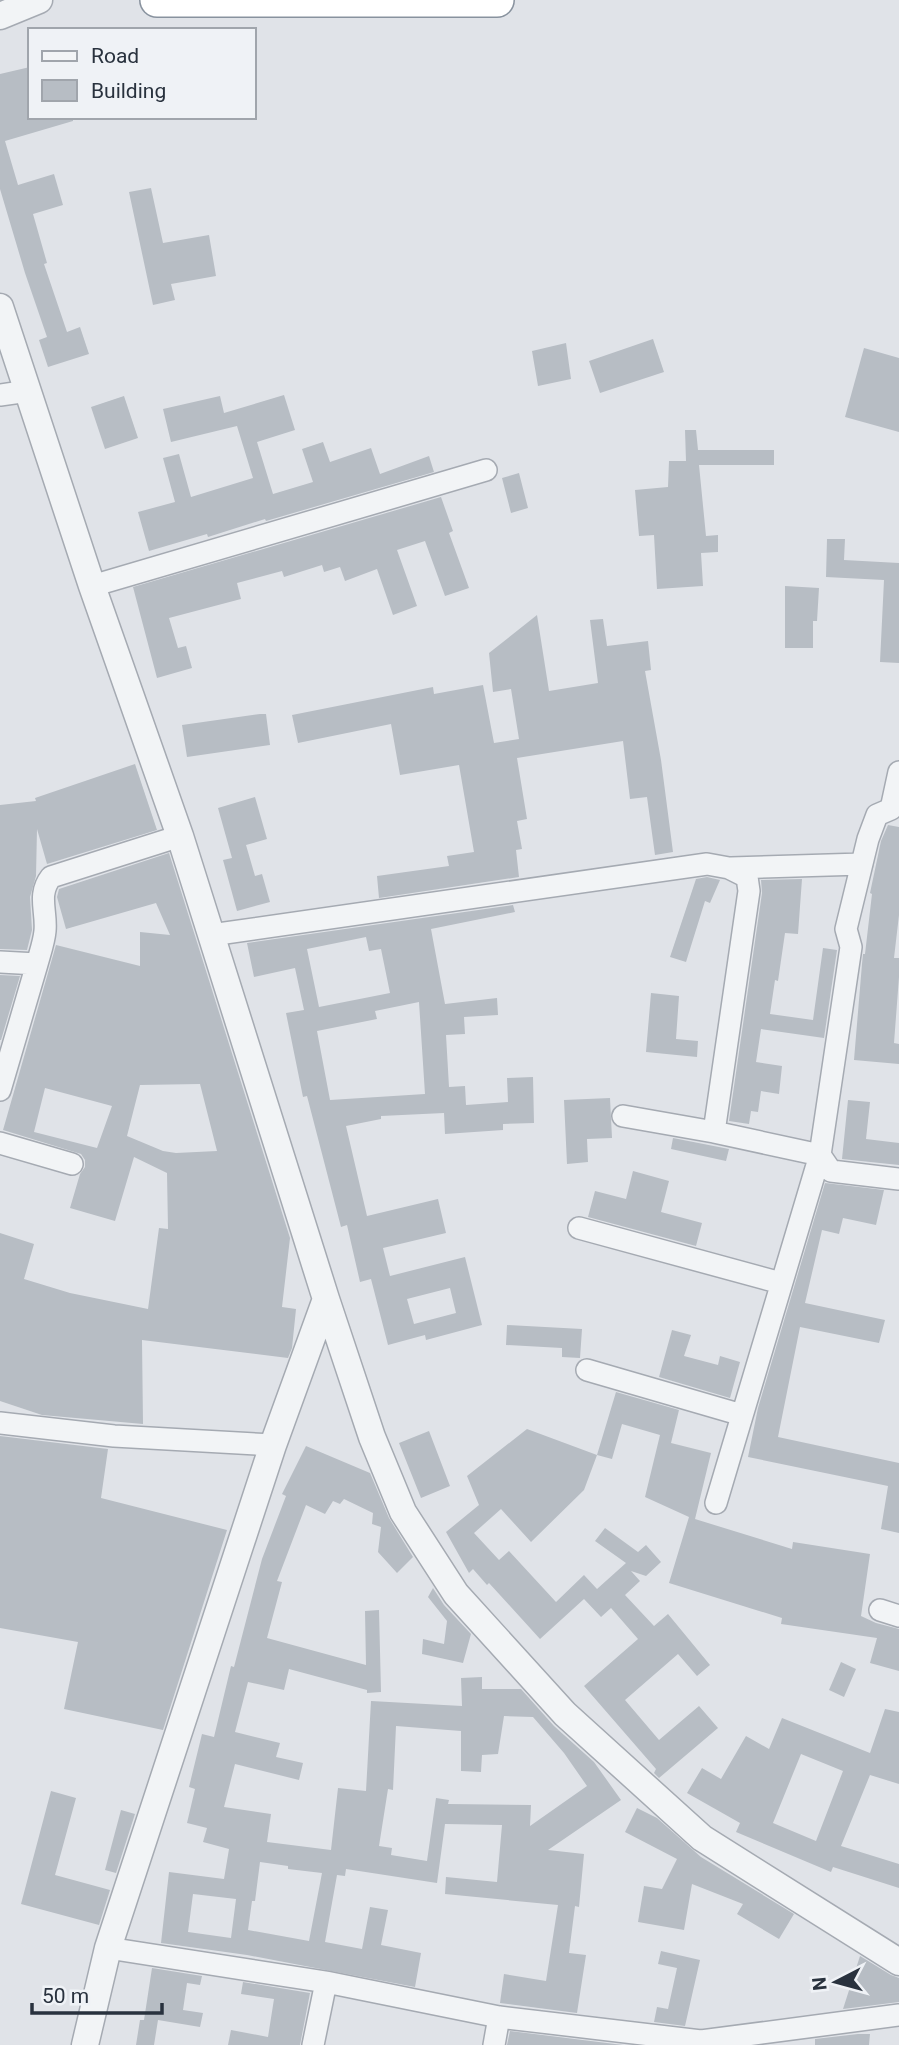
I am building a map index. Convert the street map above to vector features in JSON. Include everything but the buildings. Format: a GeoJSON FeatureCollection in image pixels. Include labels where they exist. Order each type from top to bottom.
{"type":"FeatureCollection","features":[{"type":"Feature","properties":{"kind":"highway"},"geometry":{"type":"LineString","coordinates":[[157,0],[497,0]]}},
{"type":"Feature","properties":{"kind":"street"},"geometry":{"type":"LineString","coordinates":[[0,16],[39,0]]}},
{"type":"Feature","properties":{"kind":"street"},"geometry":{"type":"LineString","coordinates":[[0,307],[92,586],[180,836],[372,1437],[403,1513],[456,1594],[565,1714],[702,1838],[899,1962]]}},
{"type":"Feature","properties":{"kind":"street"},"geometry":{"type":"LineString","coordinates":[[0,395],[28,391]]}},
{"type":"Feature","properties":{"kind":"street"},"geometry":{"type":"LineString","coordinates":[[92,586],[486,470]]}},
{"type":"Feature","properties":{"kind":"street"},"geometry":{"type":"LineString","coordinates":[[716,1503],[820,1156],[851,947],[846,929],[868,839],[877,815],[895,809],[899,772]]}},
{"type":"Feature","properties":{"kind":"street"},"geometry":{"type":"LineString","coordinates":[[0,1090],[45,929],[44,885],[51,877],[180,836]]}},
{"type":"Feature","properties":{"kind":"street"},"geometry":{"type":"LineString","coordinates":[[211,935],[707,864],[729,868],[862,864]]}},
{"type":"Feature","properties":{"kind":"street"},"geometry":{"type":"LineString","coordinates":[[714,1132],[749,891],[747,877],[729,868]]}},
{"type":"Feature","properties":{"kind":"street"},"geometry":{"type":"LineString","coordinates":[[0,962],[37,964]]}},
{"type":"Feature","properties":{"kind":"street"},"geometry":{"type":"LineString","coordinates":[[623,1116],[714,1132],[820,1156],[831,1171],[899,1179]]}},
{"type":"Feature","properties":{"kind":"street"},"geometry":{"type":"LineString","coordinates":[[0,1143],[72,1164]]}},
{"type":"Feature","properties":{"kind":"street"},"geometry":{"type":"LineString","coordinates":[[579,1228],[781,1283]]}},
{"type":"Feature","properties":{"kind":"street"},"geometry":{"type":"LineString","coordinates":[[85,2045],[108,1948],[273,1445],[326,1299]]}},
{"type":"Feature","properties":{"kind":"street"},"geometry":{"type":"LineString","coordinates":[[587,1370],[742,1415]]}},
{"type":"Feature","properties":{"kind":"street"},"geometry":{"type":"LineString","coordinates":[[0,1423],[114,1436],[273,1445]]}},
{"type":"Feature","properties":{"kind":"street"},"geometry":{"type":"LineString","coordinates":[[108,1948],[326,1982],[499,2017],[701,2043],[899,2015]]}},
{"type":"Feature","properties":{"kind":"street"},"geometry":{"type":"LineString","coordinates":[[313,2045],[326,1982]]}},
{"type":"Feature","properties":{"kind":"street"},"geometry":{"type":"LineString","coordinates":[[494,2045],[499,2017]]}}]}
